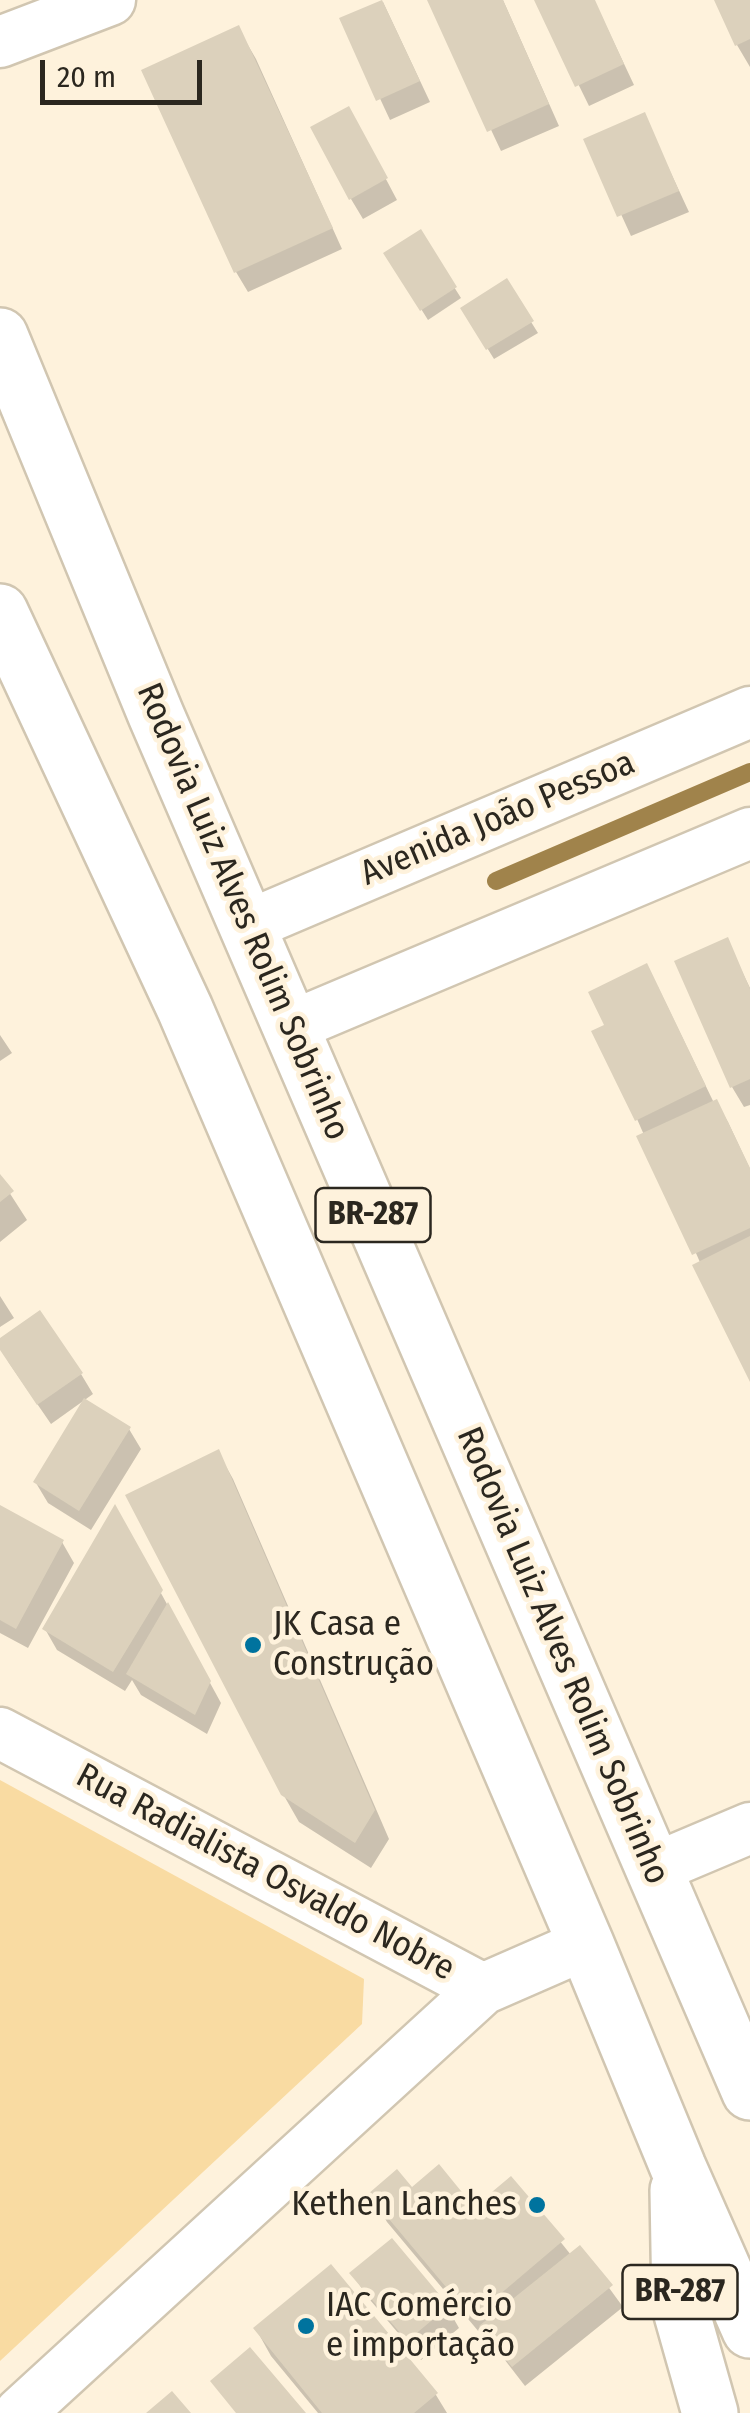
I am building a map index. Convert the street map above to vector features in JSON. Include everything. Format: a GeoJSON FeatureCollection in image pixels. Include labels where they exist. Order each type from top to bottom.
{"type":"FeatureCollection","features":[{"type":"Feature","properties":{"kind":"highway","name":"Rodovia Luiz Alves Rolim Sobrinho"},"geometry":{"type":"LineString","coordinates":[[0,336],[247,926],[750,2092]]}},
{"type":"Feature","properties":{"kind":"highway","name":"BR-287"},"geometry":{"type":"LineString","coordinates":[[0,612],[185,1009],[750,2330]]}},
{"type":"Feature","properties":{"kind":"highway","name":"BR-287"},"geometry":{"type":"LineString","coordinates":[[678,2168],[680,2308],[710,2413]]}},
{"type":"Feature","properties":{"kind":"street"},"geometry":{"type":"LineString","coordinates":[[0,42],[110,0]]}},
{"type":"Feature","properties":{"kind":"street","name":"Avenida João Pessoa"},"geometry":{"type":"LineString","coordinates":[[247,926],[750,712]]}},
{"type":"Feature","properties":{"kind":"street"},"geometry":{"type":"LineString","coordinates":[[292,1026],[750,834]]}},
{"type":"Feature","properties":{"kind":"street","name":"Rua Radialista Osvaldo Nobre"},"geometry":{"type":"LineString","coordinates":[[0,1733],[483,1988],[586,1944]]}},
{"type":"Feature","properties":{"kind":"street"},"geometry":{"type":"LineString","coordinates":[[653,1869],[750,1828]]}},
{"type":"Feature","properties":{"kind":"street"},"geometry":{"type":"LineString","coordinates":[[20,2413],[483,1988]]}},
{"type":"Feature","properties":{"kind":"shaded area"},"geometry":{"type":"Polygon","coordinates":[[[0,1780],[364,1979],[362,2024],[0,2361],[0,1780]]]}},
{"type":"Feature","properties":{"kind":"building"},"geometry":{"type":"Polygon","coordinates":[[[382,0],[420,81],[376,101],[339,18],[382,0]]]}},
{"type":"Feature","properties":{"kind":"building"},"geometry":{"type":"Polygon","coordinates":[[[427,0],[503,0],[549,104],[487,132],[427,0]]]}},
{"type":"Feature","properties":{"kind":"building"},"geometry":{"type":"Polygon","coordinates":[[[534,0],[595,0],[624,64],[575,87],[534,0]]]}},
{"type":"Feature","properties":{"kind":"building"},"geometry":{"type":"Polygon","coordinates":[[[714,0],[750,0],[750,39],[735,46],[714,0]]]}},
{"type":"Feature","properties":{"kind":"building"},"geometry":{"type":"Polygon","coordinates":[[[239,25],[333,228],[234,273],[141,70],[239,25]]]}},
{"type":"Feature","properties":{"kind":"building"},"geometry":{"type":"Polygon","coordinates":[[[349,106],[388,178],[349,200],[310,127],[349,106]]]}},
{"type":"Feature","properties":{"kind":"building"},"geometry":{"type":"Polygon","coordinates":[[[645,112],[679,191],[617,217],[583,139],[645,112]]]}},
{"type":"Feature","properties":{"kind":"building"},"geometry":{"type":"Polygon","coordinates":[[[421,229],[457,287],[420,311],[383,253],[421,229]]]}},
{"type":"Feature","properties":{"kind":"building"},"geometry":{"type":"Polygon","coordinates":[[[507,278],[534,321],[486,350],[460,308],[507,278]]]}},
{"type":"Feature","properties":{"kind":"building"},"geometry":{"type":"Polygon","coordinates":[[[728,937],[750,989],[750,1079],[730,1088],[674,961],[728,937]]]}},
{"type":"Feature","properties":{"kind":"building"},"geometry":{"type":"Polygon","coordinates":[[[647,963],[706,1086],[635,1121],[591,1031],[604,1025],[588,992],[647,963]]]}},
{"type":"Feature","properties":{"kind":"building"},"geometry":{"type":"Polygon","coordinates":[[[717,1099],[750,1168],[750,1228],[692,1255],[636,1136],[717,1099]]]}},
{"type":"Feature","properties":{"kind":"building"},"geometry":{"type":"Polygon","coordinates":[[[0,1174],[14,1191],[0,1202],[0,1174]]]}},
{"type":"Feature","properties":{"kind":"building"},"geometry":{"type":"Polygon","coordinates":[[[750,1236],[750,1382],[692,1265],[750,1236]]]}},
{"type":"Feature","properties":{"kind":"building"},"geometry":{"type":"Polygon","coordinates":[[[40,1310],[83,1373],[37,1405],[0,1350],[0,1338],[40,1310]]]}},
{"type":"Feature","properties":{"kind":"building"},"geometry":{"type":"Polygon","coordinates":[[[84,1398],[131,1427],[79,1511],[33,1482],[84,1398]]]}},
{"type":"Feature","properties":{"kind":"building","name":"JK Casa e Construção"},"geometry":{"type":"Polygon","coordinates":[[[219,1449],[375,1810],[355,1843],[281,1795],[125,1495],[219,1449]]]}},
{"type":"Feature","properties":{"kind":"building"},"geometry":{"type":"Polygon","coordinates":[[[115,1504],[163,1590],[113,1672],[42,1629],[115,1504]]]}},
{"type":"Feature","properties":{"kind":"building"},"geometry":{"type":"Polygon","coordinates":[[[0,1505],[64,1540],[16,1629],[0,1620],[0,1505]]]}},
{"type":"Feature","properties":{"kind":"building"},"geometry":{"type":"Polygon","coordinates":[[[168,1602],[211,1681],[195,1715],[126,1674],[168,1602]]]}},
{"type":"Feature","properties":{"kind":"building"},"geometry":{"type":"Polygon","coordinates":[[[439,2164],[474,2207],[511,2176],[565,2239],[472,2318],[368,2194],[397,2169],[412,2187],[439,2164]]]}},
{"type":"Feature","properties":{"kind":"building"},"geometry":{"type":"Polygon","coordinates":[[[392,2238],[449,2306],[407,2341],[349,2273],[392,2238]]]}},
{"type":"Feature","properties":{"kind":"building"},"geometry":{"type":"Polygon","coordinates":[[[580,2245],[613,2285],[512,2367],[479,2326],[580,2245]]]}},
{"type":"Feature","properties":{"kind":"building"},"geometry":{"type":"Polygon","coordinates":[[[331,2264],[438,2393],[414,2413],[322,2413],[253,2328],[331,2264]]]}},
{"type":"Feature","properties":{"kind":"building"},"geometry":{"type":"Polygon","coordinates":[[[250,2347],[306,2413],[236,2413],[210,2381],[250,2347]]]}},
{"type":"Feature","properties":{"kind":"building"},"geometry":{"type":"Polygon","coordinates":[[[172,2391],[191,2413],[146,2413],[172,2391]]]}},
{"type":"Feature","properties":{"kind":"waterway"},"geometry":{"type":"LineString","coordinates":[[496,881],[750,772]]}},
{"type":"Feature","properties":{"kind":"place","name":"JK Casa e Construção"},"geometry":{"type":"Point","coordinates":[253,1645]}},
{"type":"Feature","properties":{"kind":"place","name":"Kethen Lanches"},"geometry":{"type":"Point","coordinates":[537,2205]}},
{"type":"Feature","properties":{"kind":"place","name":"IAC Comércio e importação"},"geometry":{"type":"Point","coordinates":[306,2326]}}]}
